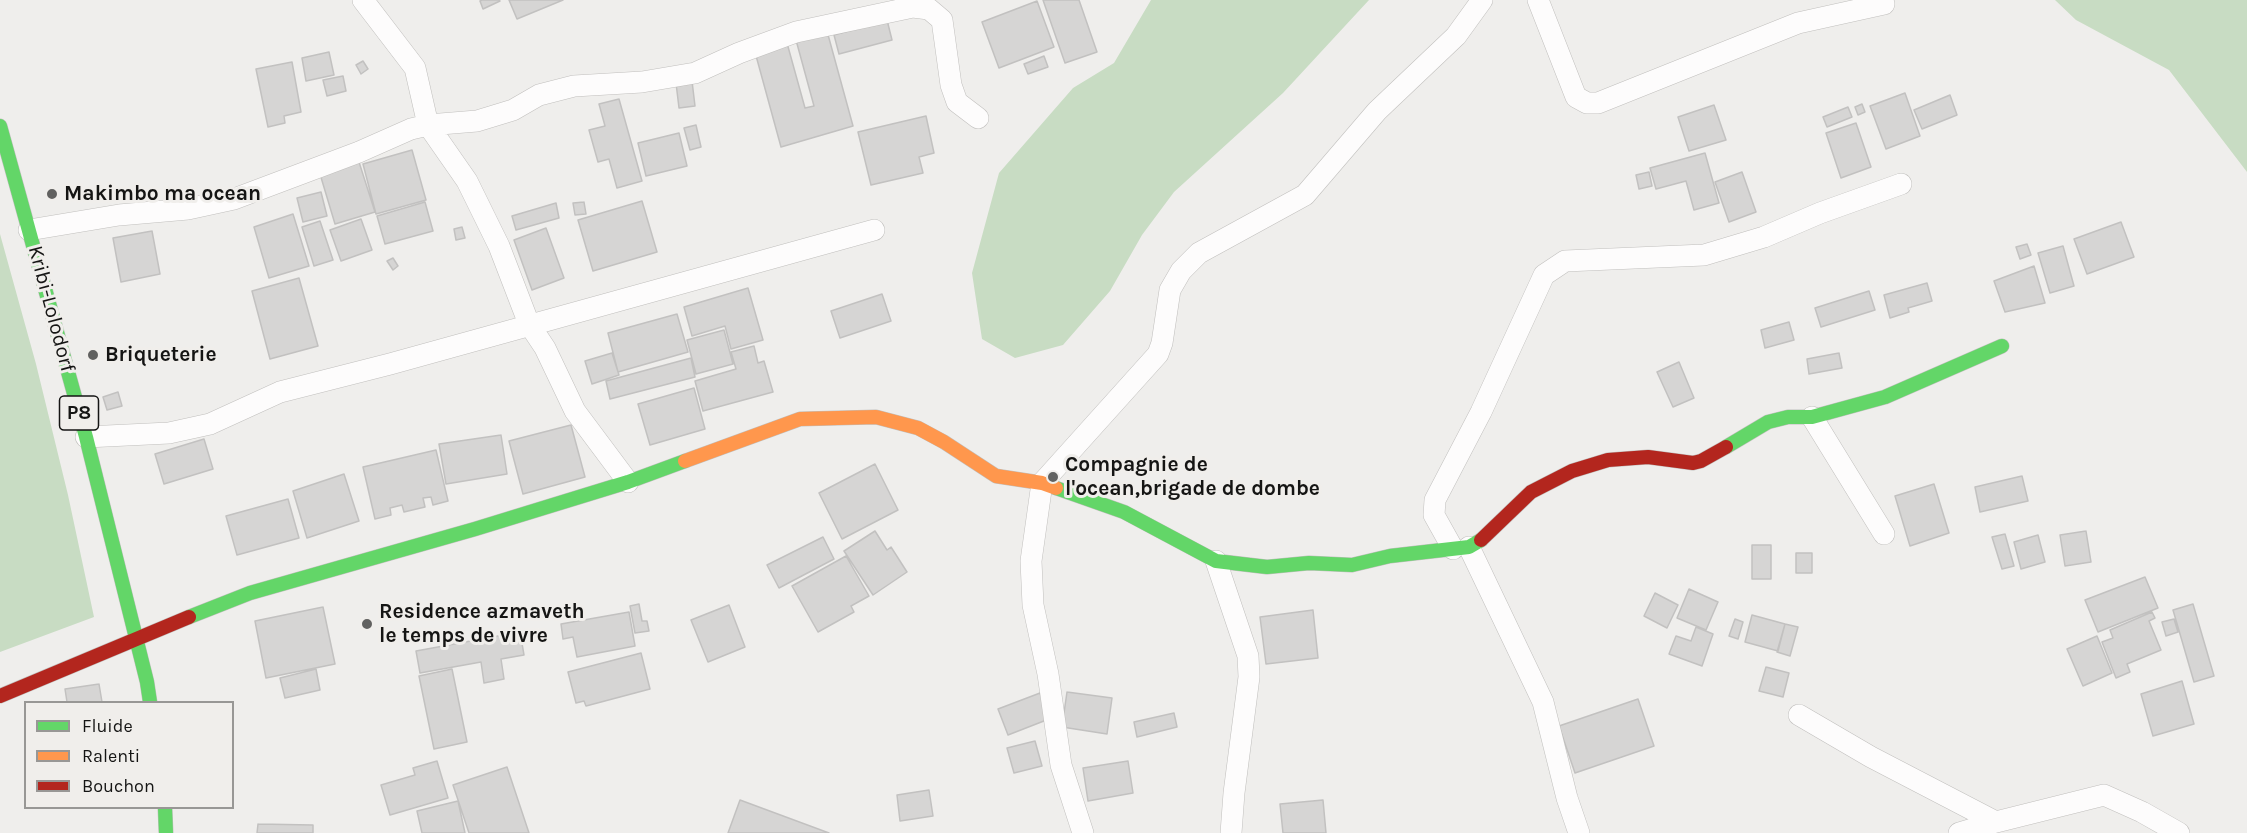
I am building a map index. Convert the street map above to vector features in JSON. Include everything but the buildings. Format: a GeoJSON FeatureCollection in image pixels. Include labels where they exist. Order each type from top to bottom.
{"type":"FeatureCollection","features":[{"type":"Feature","properties":{"kind":"street"},"geometry":{"type":"LineString","coordinates":[[363,0],[415,68],[428,125],[467,181],[499,246],[530,324],[575,411],[628,482]]}},
{"type":"Feature","properties":{"kind":"street"},"geometry":{"type":"LineString","coordinates":[[1083,833],[1061,765],[1048,674],[1034,605],[1031,561],[1042,483],[1158,354],[1162,343],[1170,290],[1181,271],[1199,253],[1305,195],[1377,111],[1456,36],[1482,0]]}},
{"type":"Feature","properties":{"kind":"street"},"geometry":{"type":"LineString","coordinates":[[1538,0],[1576,97],[1587,103],[1598,103],[1798,23],[1884,4]]}},
{"type":"Feature","properties":{"kind":"street"},"geometry":{"type":"LineString","coordinates":[[29,230],[119,215],[188,209],[234,199],[359,152],[392,136],[428,125],[477,121],[513,110],[539,95],[574,86],[642,82],[695,73],[739,53],[796,32],[913,7],[929,9],[942,20],[951,85],[957,102],[978,118]]}},
{"type":"Feature","properties":{"kind":"street","name":"Kribi-Lolodorf"},"geometry":{"type":"LineString","coordinates":[[0,126],[86,437],[150,701]]}},
{"type":"Feature","properties":{"kind":"street"},"geometry":{"type":"LineString","coordinates":[[1579,833],[1567,798],[1543,702],[1461,548],[1434,515],[1435,500],[1481,412],[1544,275],[1565,261],[1704,255],[1764,237],[1820,213],[1901,184]]}},
{"type":"Feature","properties":{"kind":"street"},"geometry":{"type":"LineString","coordinates":[[86,437],[170,433],[210,424],[280,392],[390,364],[874,230]]}},
{"type":"Feature","properties":{"kind":"street"},"geometry":{"type":"LineString","coordinates":[[0,696],[136,638],[250,593],[475,529],[628,482],[800,419],[876,417],[918,428],[996,476],[1042,483],[1124,512],[1216,561],[1267,567],[1309,563],[1352,565],[1390,556],[1461,548],[1484,538],[1531,492],[1572,471],[1618,459],[1648,457],[1693,463],[1701,461],[1768,422],[1788,417],[1812,417],[1885,397],[2001,346]]}},
{"type":"Feature","properties":{"kind":"street"},"geometry":{"type":"LineString","coordinates":[[1812,417],[1884,534]]}},
{"type":"Feature","properties":{"kind":"street"},"geometry":{"type":"LineString","coordinates":[[1216,561],[1248,656],[1249,677],[1231,833]]}},
{"type":"Feature","properties":{"kind":"street"},"geometry":{"type":"LineString","coordinates":[[1798,715],[1871,757],[1996,822]]}},
{"type":"Feature","properties":{"kind":"street"},"geometry":{"type":"LineString","coordinates":[[1959,833],[2104,795],[2142,812],[2179,833]]}},
{"type":"Feature","properties":{"kind":"street"},"geometry":{"type":"LineString","coordinates":[[165,809],[166,833]]}},
{"type":"Feature","properties":{"kind":"green space"},"geometry":{"type":"Polygon","coordinates":[[[1151,0],[1369,0],[1283,93],[1174,192],[1142,235],[1110,291],[1063,345],[1015,358],[982,339],[972,273],[999,173],[1073,88],[1114,63],[1151,0]]]}},
{"type":"Feature","properties":{"kind":"green space"},"geometry":{"type":"Polygon","coordinates":[[[2055,0],[2247,0],[2247,172],[2169,70],[2076,20],[2055,0]]]}},
{"type":"Feature","properties":{"kind":"green space"},"geometry":{"type":"Polygon","coordinates":[[[0,234],[36,364],[68,495],[94,617],[0,652],[0,234]]]}},
{"type":"Feature","properties":{"kind":"traffic: fast"},"geometry":{"type":"LineString","coordinates":[[0,126],[86,437],[150,701]]}},
{"type":"Feature","properties":{"kind":"traffic: fast"},"geometry":{"type":"LineString","coordinates":[[1726,447],[1768,422],[1788,417],[1812,417],[1885,397],[2002,346]]}},
{"type":"Feature","properties":{"kind":"traffic: fast"},"geometry":{"type":"LineString","coordinates":[[189,617],[250,593],[475,529],[628,482],[685,461]]}},
{"type":"Feature","properties":{"kind":"traffic: fast"},"geometry":{"type":"LineString","coordinates":[[1056,488],[1124,512],[1216,561],[1267,567],[1309,563],[1352,565],[1390,556],[1469,547],[1481,540]]}},
{"type":"Feature","properties":{"kind":"traffic: fast"},"geometry":{"type":"LineString","coordinates":[[165,809],[166,833]]}},
{"type":"Feature","properties":{"kind":"traffic: slow"},"geometry":{"type":"LineString","coordinates":[[685,461],[800,419],[876,417],[918,428],[996,476],[1042,483],[1056,488]]}},
{"type":"Feature","properties":{"kind":"traffic: jam"},"geometry":{"type":"LineString","coordinates":[[1481,540],[1531,492],[1572,471],[1608,460],[1648,457],[1693,463],[1726,447]]}},
{"type":"Feature","properties":{"kind":"traffic: jam"},"geometry":{"type":"LineString","coordinates":[[0,696],[189,617]]}},
{"type":"Feature","properties":{"kind":"place","name":"Makimbo ma ocean"},"geometry":{"type":"Point","coordinates":[52,194]}},
{"type":"Feature","properties":{"kind":"place","name":"Briqueterie"},"geometry":{"type":"Point","coordinates":[93,355]}},
{"type":"Feature","properties":{"kind":"place","name":"Compagnie de l'ocean,brigade de dombe"},"geometry":{"type":"Point","coordinates":[1053,477]}},
{"type":"Feature","properties":{"kind":"place","name":"Residence azmaveth le temps de vivre"},"geometry":{"type":"Point","coordinates":[367,624]}}]}
